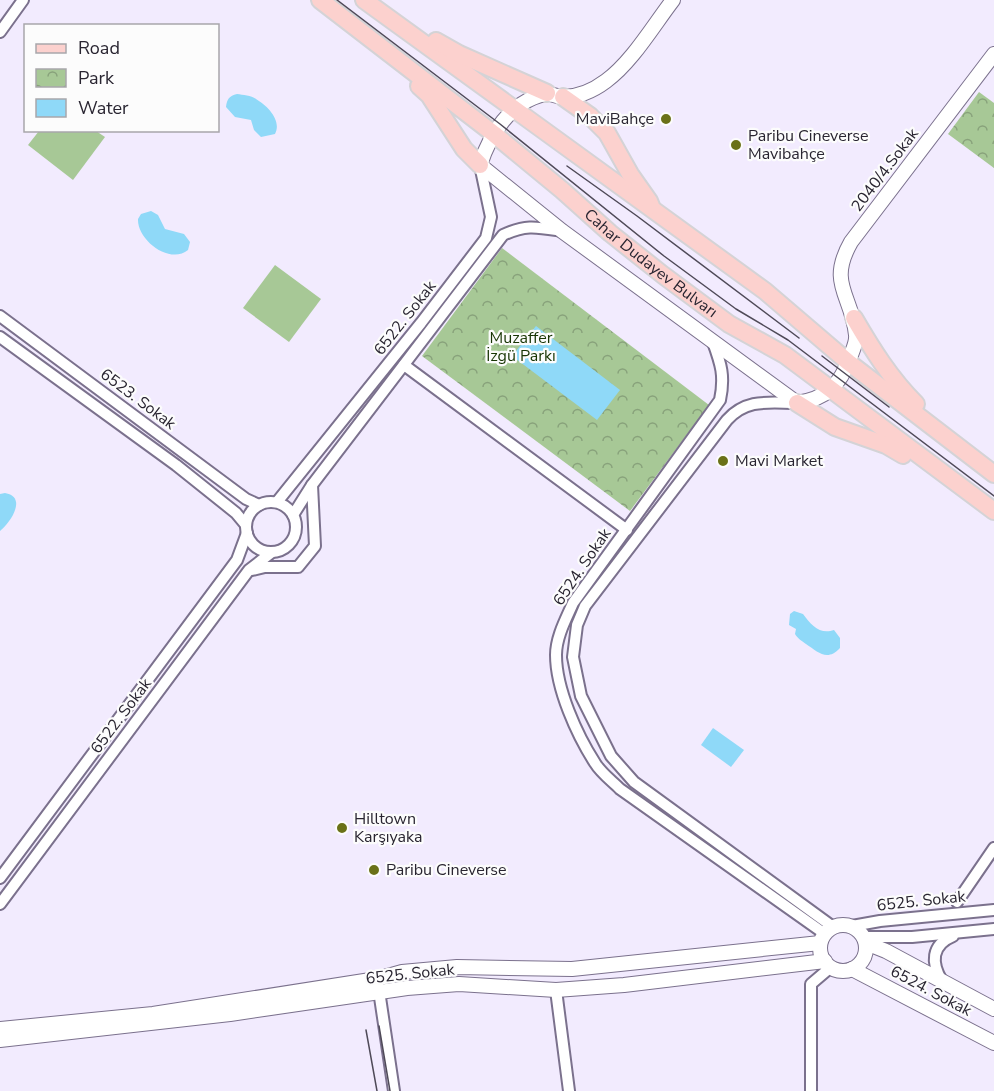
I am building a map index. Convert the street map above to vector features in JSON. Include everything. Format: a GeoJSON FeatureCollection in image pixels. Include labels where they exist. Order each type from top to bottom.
{"type":"FeatureCollection","features":[{"type":"Feature","properties":{"kind":"main road","name":"Cahar Dudayev Bulvarı"},"geometry":{"type":"LineString","coordinates":[[320,0],[494,134],[663,275],[729,324],[785,355],[994,512]]}},
{"type":"Feature","properties":{"kind":"main road"},"geometry":{"type":"LineString","coordinates":[[364,0],[459,54],[555,95],[590,116],[607,133],[630,174],[649,201],[652,211]]}},
{"type":"Feature","properties":{"kind":"main road"},"geometry":{"type":"LineString","coordinates":[[364,0],[765,291],[848,362],[994,474]]}},
{"type":"Feature","properties":{"kind":"main road"},"geometry":{"type":"LineString","coordinates":[[345,19],[429,95],[464,149],[480,165]]}},
{"type":"Feature","properties":{"kind":"main road"},"geometry":{"type":"LineString","coordinates":[[854,318],[876,357],[902,390],[958,447]]}},
{"type":"Feature","properties":{"kind":"main road"},"geometry":{"type":"LineString","coordinates":[[797,403],[835,427],[886,445],[971,494]]}},
{"type":"Feature","properties":{"kind":"street"},"geometry":{"type":"LineString","coordinates":[[0,32],[23,0]]}},
{"type":"Feature","properties":{"kind":"street"},"geometry":{"type":"LineString","coordinates":[[673,0],[627,61],[606,81],[587,92],[555,95],[526,102],[504,119],[494,134],[480,165],[562,231],[797,403],[813,401],[831,390],[840,380],[856,339],[854,318]]}},
{"type":"Feature","properties":{"kind":"street","name":"2040/4.Sokak"},"geometry":{"type":"LineString","coordinates":[[854,318],[840,280],[843,255],[994,54]]}},
{"type":"Feature","properties":{"kind":"street","name":"6522. Sokak"},"geometry":{"type":"LineString","coordinates":[[277,502],[486,238],[491,217],[480,165]]}},
{"type":"Feature","properties":{"kind":"street","name":"6522. Sokak"},"geometry":{"type":"LineString","coordinates":[[293,515],[312,485],[503,235],[519,227],[536,226],[562,231]]}},
{"type":"Feature","properties":{"kind":"street","name":"6523. Sokak"},"geometry":{"type":"LineString","coordinates":[[0,316],[243,497],[259,505]]}},
{"type":"Feature","properties":{"kind":"street","name":"6523. Sokak"},"geometry":{"type":"LineString","coordinates":[[0,337],[176,465],[236,513],[247,529]]}},
{"type":"Feature","properties":{"kind":"street","name":"6524. Sokak"},"geometry":{"type":"LineString","coordinates":[[712,342],[722,369],[720,400],[573,603],[562,628],[556,655],[562,688],[569,714],[596,765],[620,789],[826,934]]}},
{"type":"Feature","properties":{"kind":"street"},"geometry":{"type":"LineString","coordinates":[[404,365],[627,530]]}},
{"type":"Feature","properties":{"kind":"street","name":"6524. Sokak"},"geometry":{"type":"LineString","coordinates":[[797,403],[746,405],[736,410],[727,420],[585,606],[577,625],[573,657],[581,696],[611,756],[634,782],[826,934]]}},
{"type":"Feature","properties":{"kind":"street"},"geometry":{"type":"LineString","coordinates":[[249,570],[265,567],[298,567],[315,546],[312,485]]}},
{"type":"Feature","properties":{"kind":"street"},"geometry":{"type":"LineString","coordinates":[[264,502],[277,502],[284,505],[293,515],[296,522],[295,536],[286,547],[273,552],[259,549],[254,545],[247,529],[248,517],[264,502]]}},
{"type":"Feature","properties":{"kind":"street","name":"6522. Sokak"},"geometry":{"type":"LineString","coordinates":[[0,878],[237,560],[247,529]]}},
{"type":"Feature","properties":{"kind":"street","name":"6522. Sokak"},"geometry":{"type":"LineString","coordinates":[[0,904],[249,570],[273,552]]}},
{"type":"Feature","properties":{"kind":"street"},"geometry":{"type":"LineString","coordinates":[[957,902],[994,848]]}},
{"type":"Feature","properties":{"kind":"street","name":"6525. Sokak"},"geometry":{"type":"LineString","coordinates":[[852,926],[880,921],[994,910]]}},
{"type":"Feature","properties":{"kind":"street"},"geometry":{"type":"LineString","coordinates":[[840,924],[852,926],[865,940],[864,958],[852,969],[841,971],[828,964],[820,949],[826,934],[840,924]]}},
{"type":"Feature","properties":{"kind":"street","name":"6525. Sokak"},"geometry":{"type":"LineString","coordinates":[[865,940],[994,929]]}},
{"type":"Feature","properties":{"kind":"street"},"geometry":{"type":"LineString","coordinates":[[942,982],[935,964],[936,948],[942,940],[966,932]]}},
{"type":"Feature","properties":{"kind":"street","name":"6525. Sokak"},"geometry":{"type":"LineString","coordinates":[[0,1040],[112,1028],[379,986],[402,972],[457,967],[572,969],[826,934]]}},
{"type":"Feature","properties":{"kind":"street","name":"6524. Sokak"},"geometry":{"type":"LineString","coordinates":[[865,940],[994,1010]]}},
{"type":"Feature","properties":{"kind":"street"},"geometry":{"type":"LineString","coordinates":[[811,1091],[811,984],[828,964]]}},
{"type":"Feature","properties":{"kind":"street","name":"6525. Sokak"},"geometry":{"type":"LineString","coordinates":[[0,1029],[153,1014],[379,986],[407,988],[459,984],[556,990],[828,964]]}},
{"type":"Feature","properties":{"kind":"street","name":"6524. Sokak"},"geometry":{"type":"LineString","coordinates":[[852,969],[994,1043]]}},
{"type":"Feature","properties":{"kind":"street"},"geometry":{"type":"LineString","coordinates":[[379,986],[394,1091]]}},
{"type":"Feature","properties":{"kind":"street"},"geometry":{"type":"LineString","coordinates":[[556,990],[569,1091]]}},
{"type":"Feature","properties":{"kind":"green space"},"geometry":{"type":"Polygon","coordinates":[[[979,92],[994,103],[994,168],[948,134],[979,92]]]}},
{"type":"Feature","properties":{"kind":"green space"},"geometry":{"type":"Polygon","coordinates":[[[38,132],[98,132],[105,137],[73,180],[28,145],[38,132]]]}},
{"type":"Feature","properties":{"kind":"green space","name":"Muzaffer İzgü Parkı"},"geometry":{"type":"Polygon","coordinates":[[[502,248],[709,405],[630,511],[422,356],[502,248]]]}},
{"type":"Feature","properties":{"kind":"green space"},"geometry":{"type":"Polygon","coordinates":[[[275,265],[321,299],[289,342],[243,308],[275,265]]]}},
{"type":"Feature","properties":{"kind":"water"},"geometry":{"type":"Polygon","coordinates":[[[237,94],[254,98],[269,110],[277,124],[275,134],[261,137],[254,130],[251,120],[235,117],[226,107],[229,98],[237,94]]]}},
{"type":"Feature","properties":{"kind":"water"},"geometry":{"type":"Polygon","coordinates":[[[151,211],[158,215],[165,229],[184,234],[190,242],[188,250],[181,254],[172,254],[156,248],[149,242],[139,227],[138,219],[141,214],[151,211]]]}},
{"type":"Feature","properties":{"kind":"water"},"geometry":{"type":"Polygon","coordinates":[[[536,326],[620,390],[597,420],[512,356],[536,326]]]}},
{"type":"Feature","properties":{"kind":"water"},"geometry":{"type":"Polygon","coordinates":[[[0,494],[12,495],[16,505],[12,517],[0,531],[0,494]]]}},
{"type":"Feature","properties":{"kind":"water"},"geometry":{"type":"Polygon","coordinates":[[[794,611],[803,614],[820,630],[834,630],[840,638],[840,648],[827,655],[815,650],[800,639],[795,634],[796,629],[789,625],[790,614],[794,611]]]}},
{"type":"Feature","properties":{"kind":"water"},"geometry":{"type":"Polygon","coordinates":[[[713,728],[744,750],[731,767],[701,745],[713,728]]]}},
{"type":"Feature","properties":{"kind":"tram line"},"geometry":{"type":"LineString","coordinates":[[337,0],[500,124],[664,256],[736,309],[788,340],[994,496]]}},
{"type":"Feature","properties":{"kind":"tram line"},"geometry":{"type":"LineString","coordinates":[[567,166],[799,338]]}},
{"type":"Feature","properties":{"kind":"tram line"},"geometry":{"type":"LineString","coordinates":[[822,356],[889,407]]}},
{"type":"Feature","properties":{"kind":"tram line"},"geometry":{"type":"LineString","coordinates":[[379,1026],[390,1091]]}},
{"type":"Feature","properties":{"kind":"tram line"},"geometry":{"type":"LineString","coordinates":[[366,1030],[377,1091]]}},
{"type":"Feature","properties":{"kind":"place","name":"MaviBahçe"},"geometry":{"type":"Point","coordinates":[666,119]}},
{"type":"Feature","properties":{"kind":"place","name":"Paribu Cineverse Mavibahçe"},"geometry":{"type":"Point","coordinates":[736,145]}},
{"type":"Feature","properties":{"kind":"place","name":"Mavi Market"},"geometry":{"type":"Point","coordinates":[723,461]}},
{"type":"Feature","properties":{"kind":"place","name":"Hilltown Karşıyaka"},"geometry":{"type":"Point","coordinates":[342,828]}},
{"type":"Feature","properties":{"kind":"place","name":"Paribu Cineverse"},"geometry":{"type":"Point","coordinates":[374,870]}}]}
